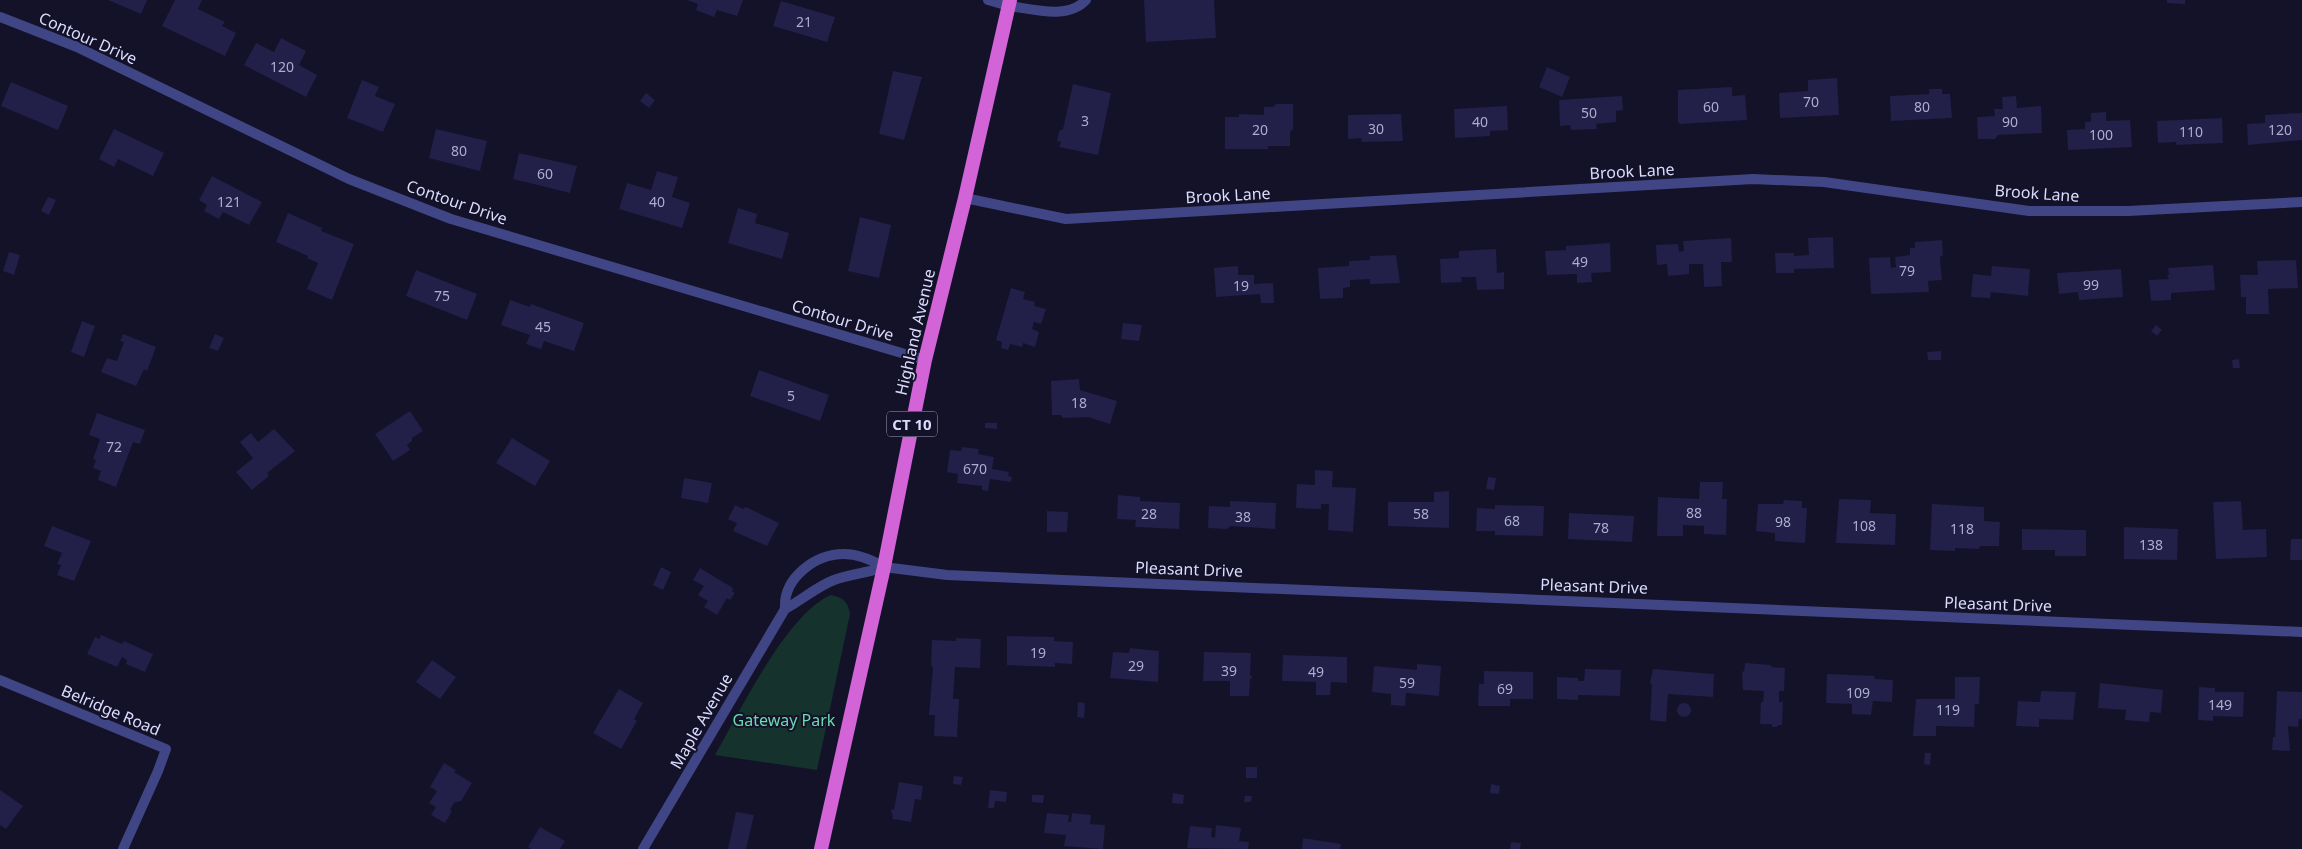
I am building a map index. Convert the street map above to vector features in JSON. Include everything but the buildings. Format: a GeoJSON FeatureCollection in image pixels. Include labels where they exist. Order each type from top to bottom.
{"type":"FeatureCollection","features":[{"type":"Feature","properties":{"kind":"highway","name":"Highland Avenue"},"geometry":{"type":"LineString","coordinates":[[821,849],[884,567],[925,360],[965,198],[1009,3]]}},
{"type":"Feature","properties":{"kind":"street"},"geometry":{"type":"LineString","coordinates":[[988,0],[1052,12],[1080,7],[1086,0]]}},
{"type":"Feature","properties":{"kind":"street","name":"Contour Drive"},"geometry":{"type":"LineString","coordinates":[[0,17],[77,47],[349,179],[451,219],[925,360]]}},
{"type":"Feature","properties":{"kind":"street","name":"Brook Lane"},"geometry":{"type":"LineString","coordinates":[[965,198],[1066,219],[1753,179],[1824,182],[2029,211],[2128,211],[2302,202]]}},
{"type":"Feature","properties":{"kind":"street","name":"Maple Avenue"},"geometry":{"type":"LineString","coordinates":[[785,609],[786,591],[799,573],[828,557],[843,554],[858,555],[873,560],[884,567]]}},
{"type":"Feature","properties":{"kind":"street","name":"Maple Avenue"},"geometry":{"type":"LineString","coordinates":[[643,849],[785,609],[821,586],[836,580],[870,573],[884,567]]}},
{"type":"Feature","properties":{"kind":"street","name":"Pleasant Drive"},"geometry":{"type":"LineString","coordinates":[[884,567],[947,575],[2302,632]]}},
{"type":"Feature","properties":{"kind":"street","name":"Belridge Road"},"geometry":{"type":"LineString","coordinates":[[0,680],[166,749],[123,849]]}},
{"type":"Feature","properties":{"kind":"green space","name":"Gateway Park"},"geometry":{"type":"Polygon","coordinates":[[[831,595],[839,597],[844,601],[848,606],[850,614],[817,770],[715,755],[781,642],[814,605],[831,595]]]}}]}
